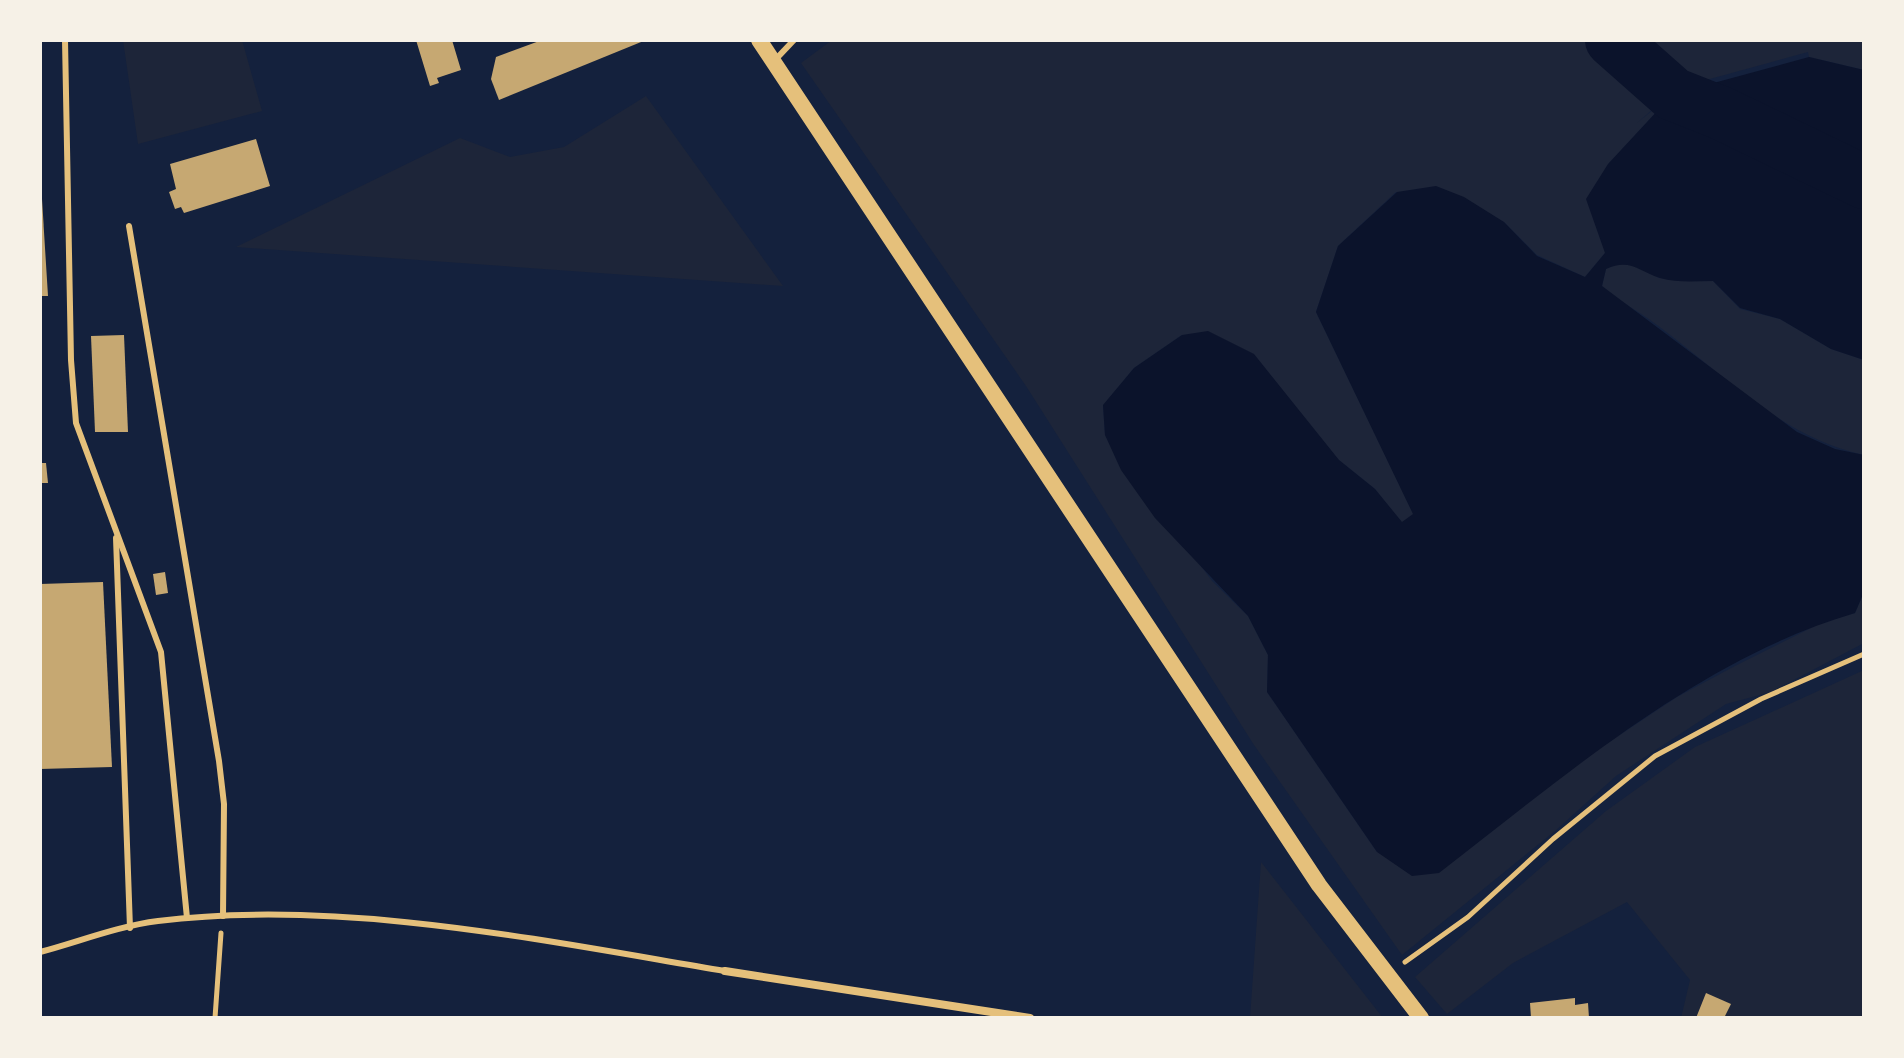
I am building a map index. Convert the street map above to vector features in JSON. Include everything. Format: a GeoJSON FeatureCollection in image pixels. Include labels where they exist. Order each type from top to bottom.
{"type":"FeatureCollection","features":[{"type":"Feature","properties":{"kind":"main road"},"geometry":{"type":"LineString","coordinates":[[759,40],[1319,885],[1421,1018]]}},
{"type":"Feature","properties":{"kind":"street"},"geometry":{"type":"LineString","coordinates":[[725,971],[1030,1018]]}},
{"type":"Feature","properties":{"kind":"lane"},"geometry":{"type":"LineString","coordinates":[[65,40],[71,360],[76,423],[161,652],[187,918]]}},
{"type":"Feature","properties":{"kind":"lane"},"geometry":{"type":"LineString","coordinates":[[773,62],[794,40]]}},
{"type":"Feature","properties":{"kind":"lane"},"geometry":{"type":"LineString","coordinates":[[129,226],[219,761],[224,804],[223,916]]}},
{"type":"Feature","properties":{"kind":"lane"},"geometry":{"type":"LineString","coordinates":[[116,531],[130,928]]}},
{"type":"Feature","properties":{"kind":"lane"},"geometry":{"type":"LineString","coordinates":[[40,952],[130,928],[187,918],[223,916],[401,923],[564,944],[725,971]]}},
{"type":"Feature","properties":{"kind":"path"},"geometry":{"type":"LineString","coordinates":[[1388,975],[1468,917],[1553,839],[1655,756],[1761,699],[1864,654]]}},
{"type":"Feature","properties":{"kind":"path"},"geometry":{"type":"LineString","coordinates":[[215,1018],[223,916]]}},
{"type":"Feature","properties":{"kind":"shaded area"},"geometry":{"type":"Polygon","coordinates":[[[123,40],[242,40],[262,111],[138,144],[123,40]]]}},
{"type":"Feature","properties":{"kind":"shaded area"},"geometry":{"type":"Polygon","coordinates":[[[832,40],[1864,40],[1864,70],[1809,57],[1808,52],[1677,88],[1637,123],[1673,94],[1608,165],[1605,253],[1585,277],[1537,255],[1504,222],[1396,192],[1338,246],[1316,312],[1414,515],[1401,523],[1375,489],[1182,335],[1134,368],[1103,406],[1105,435],[1212,581],[1248,616],[1268,655],[1267,692],[1377,852],[1600,748],[1677,697],[1735,666],[1821,623],[1855,613],[1864,592],[1864,643],[1771,692],[1726,704],[1616,776],[1555,831],[1402,955],[1254,745],[1026,386],[801,63],[832,40]]]}},
{"type":"Feature","properties":{"kind":"shaded area"},"geometry":{"type":"Polygon","coordinates":[[[1809,57],[1864,70],[1864,360],[1831,349],[1780,319],[1740,308],[1713,281],[1666,280],[1621,265],[1606,269],[1602,286],[1797,432],[1835,449],[1864,455],[1864,592],[1855,613],[1798,633],[1742,659],[1688,690],[1585,760],[1439,873],[1412,876],[1377,852],[1267,692],[1268,655],[1248,616],[1155,518],[1121,470],[1105,435],[1103,405],[1134,368],[1182,335],[1208,331],[1254,354],[1339,460],[1375,489],[1402,522],[1413,514],[1316,312],[1338,246],[1397,192],[1436,186],[1464,197],[1504,222],[1537,256],[1585,277],[1605,253],[1586,199],[1608,164],[1673,94],[1809,57]]]}},
{"type":"Feature","properties":{"kind":"shaded area"},"geometry":{"type":"Polygon","coordinates":[[[646,96],[783,286],[236,247],[460,138],[510,157],[564,147],[646,96]]]}},
{"type":"Feature","properties":{"kind":"shaded area"},"geometry":{"type":"Polygon","coordinates":[[[1621,262],[1640,267],[1659,278],[1713,281],[1740,309],[1780,319],[1831,349],[1864,360],[1864,455],[1833,446],[1779,419],[1609,292],[1602,286],[1606,269],[1621,262]]]}},
{"type":"Feature","properties":{"kind":"shaded area"},"geometry":{"type":"Polygon","coordinates":[[[1864,670],[1864,1018],[1681,1018],[1690,980],[1627,902],[1513,963],[1447,1014],[1415,977],[1606,811],[1695,747],[1864,670]]]}},
{"type":"Feature","properties":{"kind":"shaded area"},"geometry":{"type":"Polygon","coordinates":[[[1261,862],[1383,1018],[1250,1018],[1261,862]]]}},
{"type":"Feature","properties":{"kind":"building"},"geometry":{"type":"Polygon","coordinates":[[[416,40],[452,40],[461,70],[437,78],[439,83],[430,86],[416,40]]]}},
{"type":"Feature","properties":{"kind":"building"},"geometry":{"type":"Polygon","coordinates":[[[542,40],[646,40],[499,100],[491,79],[496,57],[542,40]]]}},
{"type":"Feature","properties":{"kind":"building"},"geometry":{"type":"Polygon","coordinates":[[[256,139],[270,186],[184,213],[181,207],[175,209],[169,192],[176,189],[170,164],[256,139]]]}},
{"type":"Feature","properties":{"kind":"building"},"geometry":{"type":"Polygon","coordinates":[[[40,167],[48,296],[40,296],[40,167]]]}},
{"type":"Feature","properties":{"kind":"building"},"geometry":{"type":"Polygon","coordinates":[[[124,335],[128,432],[95,432],[91,336],[124,335]]]}},
{"type":"Feature","properties":{"kind":"building"},"geometry":{"type":"Polygon","coordinates":[[[40,463],[46,463],[48,483],[40,483],[40,463]]]}},
{"type":"Feature","properties":{"kind":"building"},"geometry":{"type":"Polygon","coordinates":[[[165,572],[168,593],[156,595],[153,574],[165,572]]]}},
{"type":"Feature","properties":{"kind":"building"},"geometry":{"type":"Polygon","coordinates":[[[103,582],[112,767],[40,769],[40,584],[103,582]]]}},
{"type":"Feature","properties":{"kind":"building"},"geometry":{"type":"Polygon","coordinates":[[[1706,993],[1731,1004],[1724,1018],[1696,1018],[1706,993]]]}},
{"type":"Feature","properties":{"kind":"building"},"geometry":{"type":"Polygon","coordinates":[[[1575,998],[1575,1005],[1588,1003],[1589,1018],[1531,1018],[1530,1003],[1575,998]]]}},
{"type":"Feature","properties":{"kind":"waterway"},"geometry":{"type":"LineString","coordinates":[[1612,40],[1673,94],[1721,113],[1864,182]]}}]}
